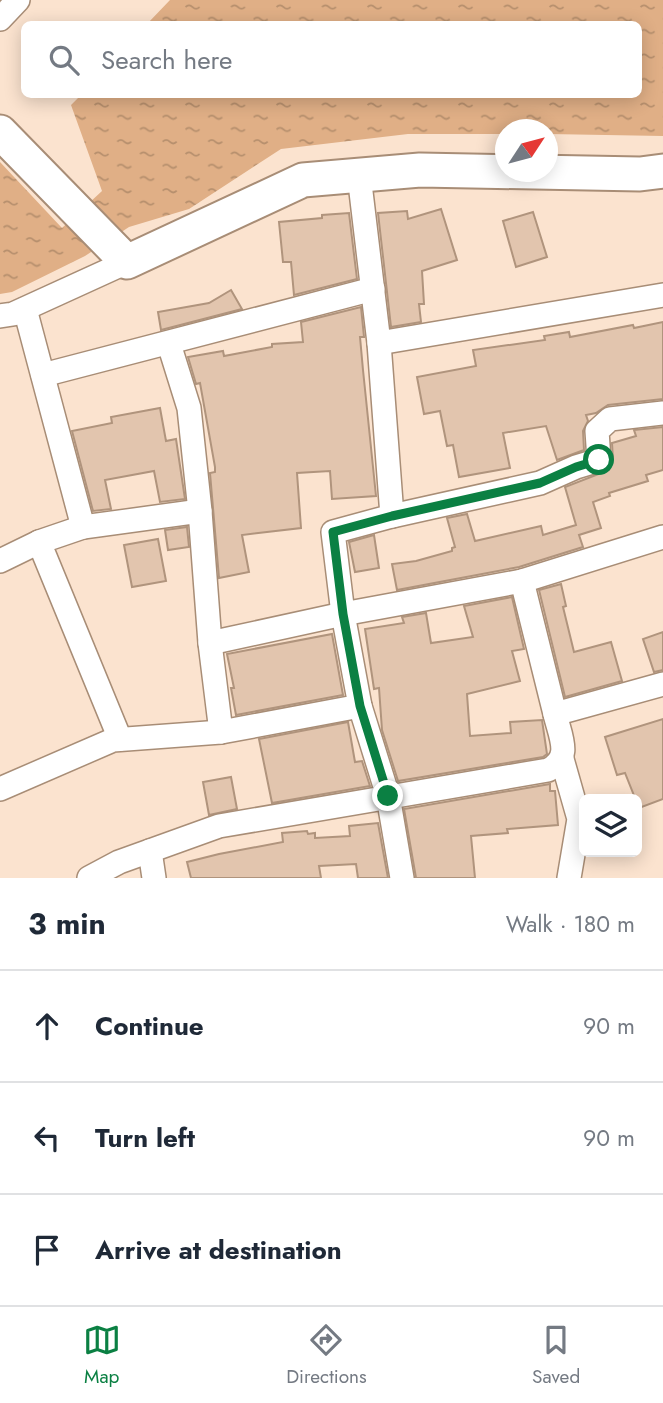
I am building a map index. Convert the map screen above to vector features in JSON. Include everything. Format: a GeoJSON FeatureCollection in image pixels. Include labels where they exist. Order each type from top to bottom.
{"type":"FeatureCollection","features":[{"type":"Feature","properties":{"kind":"street"},"geometry":{"type":"LineString","coordinates":[[0,19],[18,0]]}},
{"type":"Feature","properties":{"kind":"street"},"geometry":{"type":"LineString","coordinates":[[0,131],[108,242]]}},
{"type":"Feature","properties":{"kind":"street"},"geometry":{"type":"LineString","coordinates":[[0,316],[25,309],[108,242],[303,180],[420,170],[640,174],[663,171]]}},
{"type":"Feature","properties":{"kind":"street"},"geometry":{"type":"LineString","coordinates":[[359,176],[379,343],[392,516]]}},
{"type":"Feature","properties":{"kind":"street"},"geometry":{"type":"LineString","coordinates":[[43,375],[373,289]]}},
{"type":"Feature","properties":{"kind":"street"},"geometry":{"type":"LineString","coordinates":[[379,343],[663,295]]}},
{"type":"Feature","properties":{"kind":"street"},"geometry":{"type":"LineString","coordinates":[[25,309],[83,527]]}},
{"type":"Feature","properties":{"kind":"street"},"geometry":{"type":"LineString","coordinates":[[169,344],[189,408],[210,643],[221,732]]}},
{"type":"Feature","properties":{"kind":"street"},"geometry":{"type":"LineString","coordinates":[[402,878],[388,796],[360,706],[343,614],[333,532],[540,483],[599,460],[597,431],[610,419],[663,413]]}},
{"type":"Feature","properties":{"kind":"street"},"geometry":{"type":"LineString","coordinates":[[0,561],[39,542],[83,527],[200,511]]}},
{"type":"Feature","properties":{"kind":"street"},"geometry":{"type":"LineString","coordinates":[[210,643],[343,614],[522,581],[663,537]]}},
{"type":"Feature","properties":{"kind":"street"},"geometry":{"type":"LineString","coordinates":[[39,542],[120,739]]}},
{"type":"Feature","properties":{"kind":"street"},"geometry":{"type":"LineString","coordinates":[[89,878],[119,862],[219,826],[548,770],[557,766],[564,752],[522,581]]}},
{"type":"Feature","properties":{"kind":"street"},"geometry":{"type":"LineString","coordinates":[[555,714],[663,684]]}},
{"type":"Feature","properties":{"kind":"street"},"geometry":{"type":"LineString","coordinates":[[0,789],[120,739],[221,732],[360,706]]}},
{"type":"Feature","properties":{"kind":"street"},"geometry":{"type":"LineString","coordinates":[[562,759],[579,819],[569,878]]}},
{"type":"Feature","properties":{"kind":"street"},"geometry":{"type":"LineString","coordinates":[[150,851],[154,878]]}},
{"type":"Feature","properties":{"kind":"water"},"geometry":{"type":"Polygon","coordinates":[[[170,0],[663,0],[663,136],[558,134],[558,119],[495,119],[495,134],[408,134],[281,149],[189,209],[129,227],[85,256],[12,292],[0,294],[0,162],[62,228],[102,191],[71,105],[78,98],[642,98],[642,21],[150,21],[170,0]]]}},
{"type":"Feature","properties":{"kind":"building"},"geometry":{"type":"Polygon","coordinates":[[[441,209],[457,260],[422,271],[424,304],[419,304],[421,322],[391,327],[378,213],[407,211],[408,219],[441,209]]]}},
{"type":"Feature","properties":{"kind":"building"},"geometry":{"type":"Polygon","coordinates":[[[533,212],[547,257],[516,267],[503,221],[533,212]]]}},
{"type":"Feature","properties":{"kind":"building"},"geometry":{"type":"Polygon","coordinates":[[[349,213],[357,279],[294,295],[291,262],[283,262],[279,222],[349,213]]]}},
{"type":"Feature","properties":{"kind":"building"},"geometry":{"type":"Polygon","coordinates":[[[231,290],[242,309],[161,330],[158,312],[209,303],[231,290]]]}},
{"type":"Feature","properties":{"kind":"building"},"geometry":{"type":"Polygon","coordinates":[[[361,307],[364,337],[360,337],[376,496],[332,499],[330,471],[297,473],[301,528],[242,535],[249,572],[219,578],[210,473],[215,472],[215,467],[200,383],[196,384],[188,357],[223,351],[224,356],[272,347],[272,344],[303,342],[301,322],[361,307]]]}},
{"type":"Feature","properties":{"kind":"building"},"geometry":{"type":"Polygon","coordinates":[[[663,322],[663,399],[608,405],[596,413],[586,415],[588,421],[583,431],[584,450],[557,460],[546,426],[503,433],[510,468],[459,477],[453,445],[447,446],[440,411],[424,414],[417,377],[476,366],[473,350],[545,340],[544,336],[569,332],[570,337],[663,322]]]}},
{"type":"Feature","properties":{"kind":"building"},"geometry":{"type":"Polygon","coordinates":[[[160,408],[166,441],[176,439],[185,499],[160,502],[154,471],[105,480],[111,509],[93,511],[72,431],[112,423],[111,417],[160,408]]]}},
{"type":"Feature","properties":{"kind":"building"},"geometry":{"type":"Polygon","coordinates":[[[663,427],[663,470],[646,475],[648,481],[609,493],[610,496],[593,502],[601,528],[579,535],[583,547],[519,567],[397,590],[392,564],[416,561],[452,551],[455,547],[447,518],[467,514],[475,541],[541,526],[543,535],[576,525],[565,487],[609,470],[613,460],[612,443],[636,436],[634,430],[663,427]]]}},
{"type":"Feature","properties":{"kind":"building"},"geometry":{"type":"Polygon","coordinates":[[[187,527],[189,547],[168,550],[165,530],[187,527]]]}},
{"type":"Feature","properties":{"kind":"building"},"geometry":{"type":"Polygon","coordinates":[[[374,535],[379,568],[355,572],[349,542],[374,535]]]}},
{"type":"Feature","properties":{"kind":"building"},"geometry":{"type":"Polygon","coordinates":[[[158,539],[166,581],[132,587],[124,545],[158,539]]]}},
{"type":"Feature","properties":{"kind":"building"},"geometry":{"type":"Polygon","coordinates":[[[561,584],[566,606],[563,607],[574,652],[611,642],[622,681],[565,697],[539,590],[561,584]]]}},
{"type":"Feature","properties":{"kind":"building"},"geometry":{"type":"Polygon","coordinates":[[[512,597],[524,649],[512,651],[520,681],[467,694],[470,736],[511,733],[510,722],[542,720],[547,754],[543,757],[398,781],[382,730],[379,688],[374,689],[365,629],[404,623],[402,617],[426,613],[431,643],[473,637],[464,606],[512,597]]]}},
{"type":"Feature","properties":{"kind":"building"},"geometry":{"type":"Polygon","coordinates":[[[663,632],[663,670],[654,672],[643,639],[663,632]]]}},
{"type":"Feature","properties":{"kind":"building"},"geometry":{"type":"Polygon","coordinates":[[[332,634],[343,695],[236,715],[227,654],[332,634]]]}},
{"type":"Feature","properties":{"kind":"building"},"geometry":{"type":"Polygon","coordinates":[[[663,719],[663,799],[642,807],[642,794],[633,794],[625,773],[617,775],[605,737],[663,719]]]}},
{"type":"Feature","properties":{"kind":"building"},"geometry":{"type":"Polygon","coordinates":[[[348,722],[355,762],[362,761],[370,786],[272,803],[259,739],[348,722]]]}},
{"type":"Feature","properties":{"kind":"building"},"geometry":{"type":"Polygon","coordinates":[[[231,777],[237,809],[209,815],[203,782],[231,777]]]}},
{"type":"Feature","properties":{"kind":"building"},"geometry":{"type":"Polygon","coordinates":[[[550,784],[550,791],[555,791],[558,825],[507,829],[508,833],[471,836],[475,878],[416,878],[404,809],[550,784]]]}},
{"type":"Feature","properties":{"kind":"building"},"geometry":{"type":"Polygon","coordinates":[[[378,823],[388,878],[358,878],[356,864],[319,866],[321,878],[191,878],[187,862],[283,842],[282,833],[307,831],[308,834],[315,833],[315,838],[350,836],[349,826],[378,823]]]}},
{"type":"Feature","properties":{"kind":"route"},"geometry":{"type":"LineString","coordinates":[[388,796],[360,706],[343,614],[333,532],[540,483],[599,460]]}}]}
